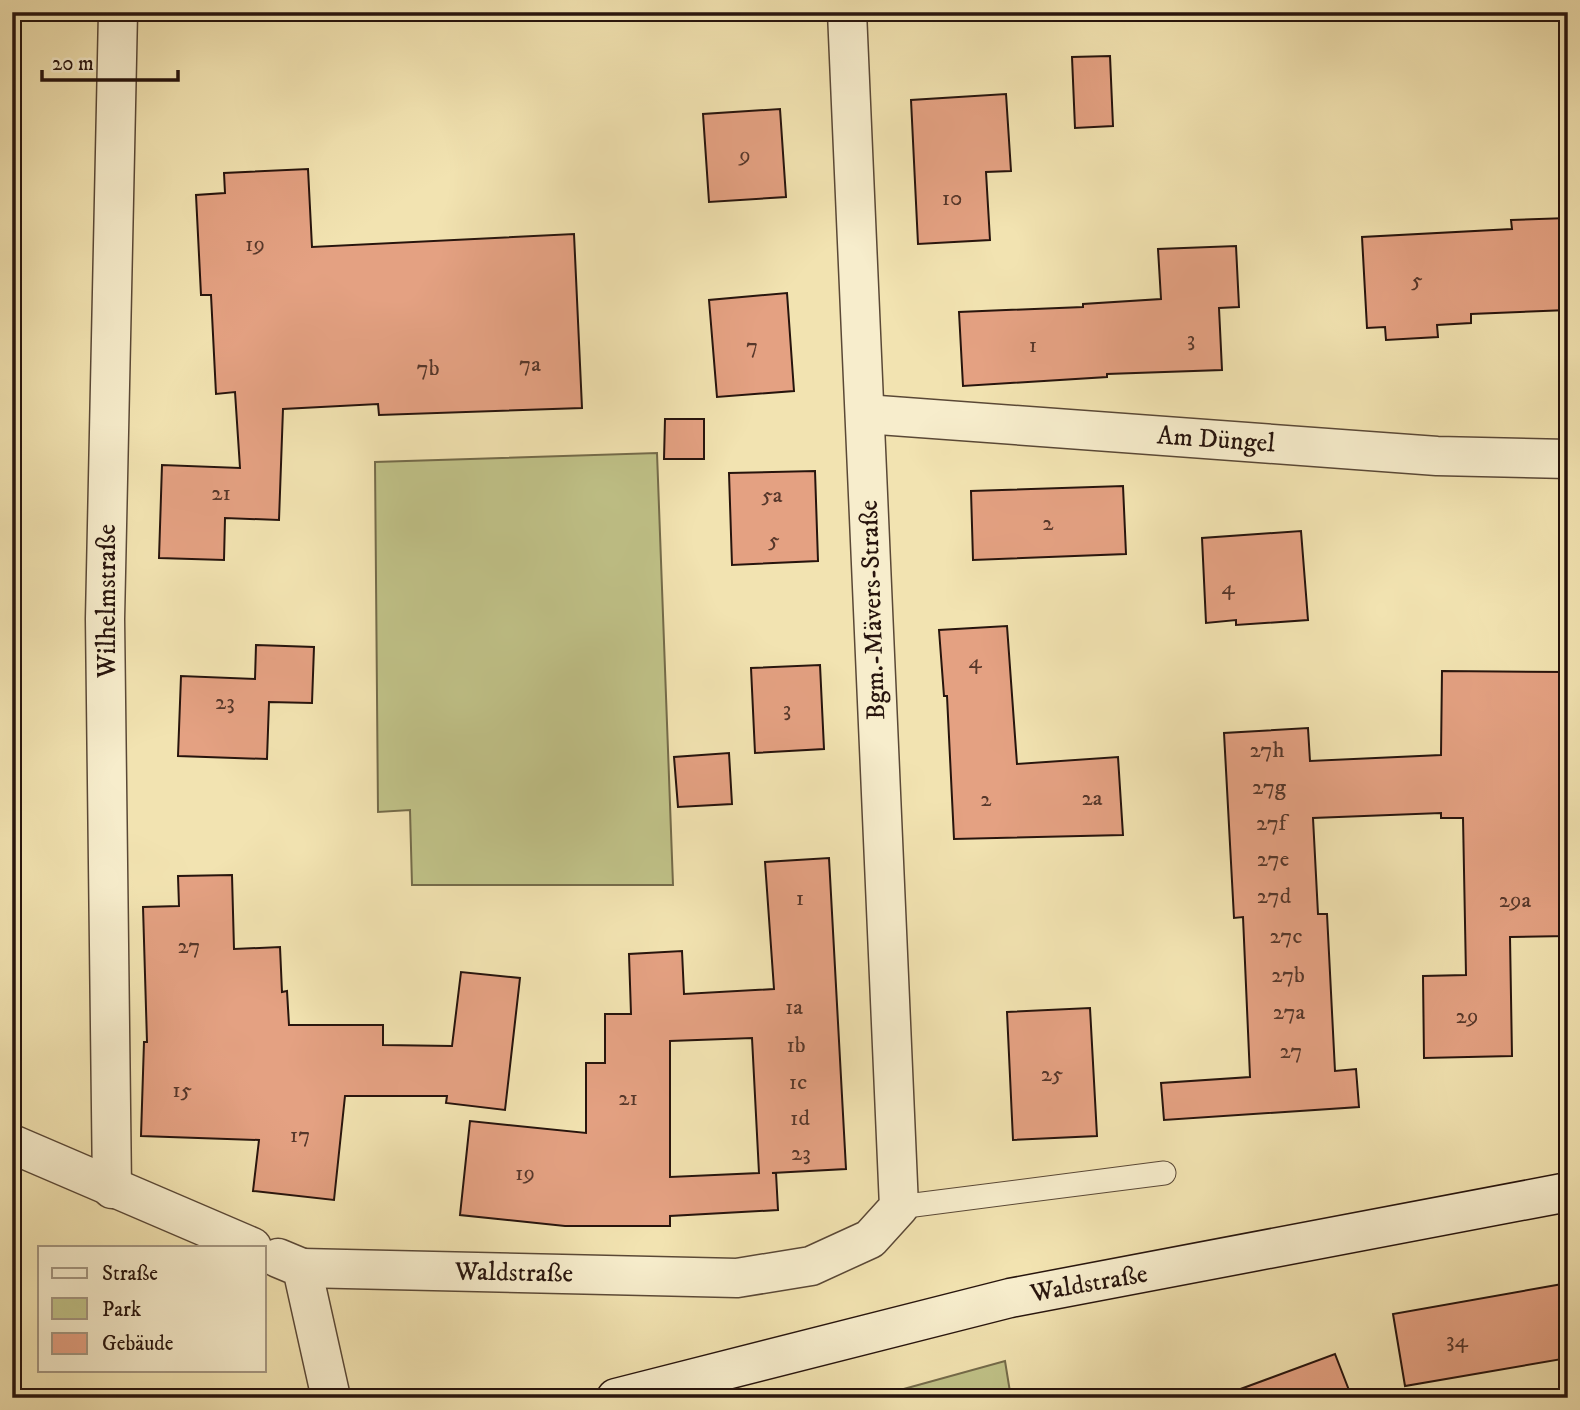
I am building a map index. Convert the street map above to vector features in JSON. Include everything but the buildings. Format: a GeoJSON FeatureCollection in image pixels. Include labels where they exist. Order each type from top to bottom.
{"type":"FeatureCollection","features":[{"type":"Feature","properties":{"kind":"street","name":"Wilhelmstraße"},"geometry":{"type":"LineString","coordinates":[[112,1189],[105,619],[118,12]]}},
{"type":"Feature","properties":{"kind":"street","name":"Bgm.-Mävers-Straße"},"geometry":{"type":"LineString","coordinates":[[847,12],[899,1207]]}},
{"type":"Feature","properties":{"kind":"street","name":"Am Düngel"},"geometry":{"type":"LineString","coordinates":[[865,414],[1437,456],[1568,460]]}},
{"type":"Feature","properties":{"kind":"street"},"geometry":{"type":"LineString","coordinates":[[12,1144],[250,1246]]}},
{"type":"Feature","properties":{"kind":"street","name":"Waldstraße"},"geometry":{"type":"LineString","coordinates":[[616,1398],[1010,1298],[1568,1192]]}},
{"type":"Feature","properties":{"kind":"street","name":"Waldstraße"},"geometry":{"type":"LineString","coordinates":[[266,1253],[302,1268],[737,1278],[811,1266],[870,1239],[899,1207]]}},
{"type":"Feature","properties":{"kind":"street"},"geometry":{"type":"LineString","coordinates":[[302,1268],[331,1398]]}},
{"type":"Feature","properties":{"kind":"lane"},"geometry":{"type":"LineString","coordinates":[[899,1207],[1164,1173]]}},
{"type":"Feature","properties":{"kind":"green space"},"geometry":{"type":"Polygon","coordinates":[[[657,453],[673,885],[412,885],[410,810],[378,812],[375,462],[657,453]]]}},
{"type":"Feature","properties":{"kind":"green space"},"geometry":{"type":"Polygon","coordinates":[[[1005,1361],[1011,1398],[871,1398],[1005,1361]]]}}]}
